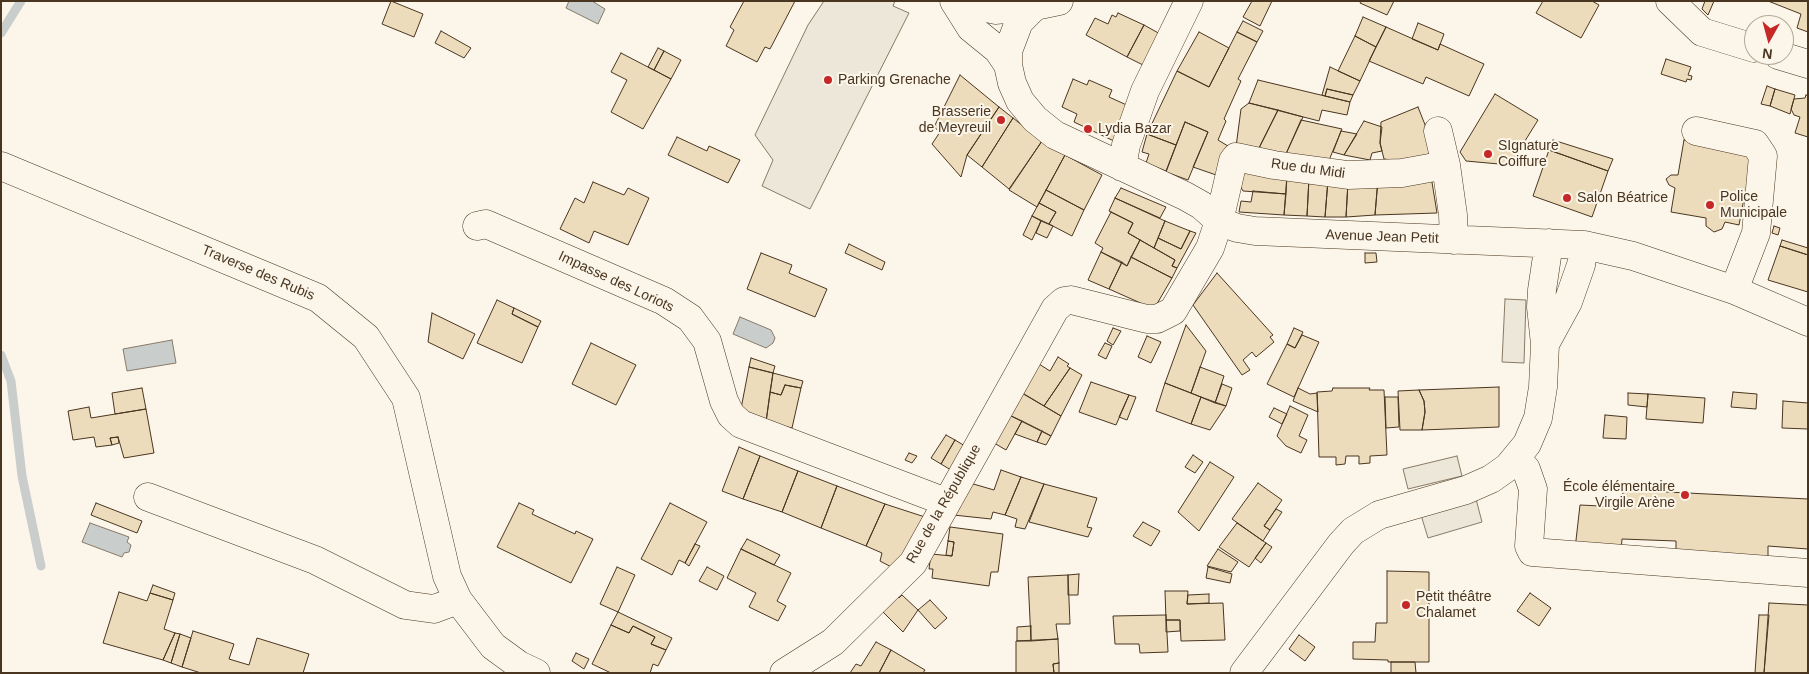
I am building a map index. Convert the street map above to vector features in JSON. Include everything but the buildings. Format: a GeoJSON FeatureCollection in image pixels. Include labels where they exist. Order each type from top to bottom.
{"type":"FeatureCollection","features":[{"type":"Feature","properties":{"kind":"street"},"geometry":{"type":"LineString","coordinates":[[955,1],[995,10],[1047,4]]}},
{"type":"Feature","properties":{"kind":"street"},"geometry":{"type":"LineString","coordinates":[[955,1],[971,28],[998,50],[1008,64]]}},
{"type":"Feature","properties":{"kind":"street"},"geometry":{"type":"LineString","coordinates":[[1670,1],[1702,32],[1744,45]]}},
{"type":"Feature","properties":{"kind":"street"},"geometry":{"type":"LineString","coordinates":[[1008,64],[1008,51],[1019,22],[1047,4]]}},
{"type":"Feature","properties":{"kind":"street"},"geometry":{"type":"LineString","coordinates":[[1122,167],[1126,145],[1145,91],[1185,4]]}},
{"type":"Feature","properties":{"kind":"street"},"geometry":{"type":"LineString","coordinates":[[1794,60],[1808,64]]}},
{"type":"Feature","properties":{"kind":"street","name":"Avenue Jean Petit"},"geometry":{"type":"LineString","coordinates":[[1008,64],[1012,83],[1020,101],[1034,119],[1055,136],[1201,206],[1219,221],[1237,228],[1255,231],[1584,246],[1633,256],[1734,290],[1808,322]]}},
{"type":"Feature","properties":{"kind":"street"},"geometry":{"type":"LineString","coordinates":[[1438,131],[1446,165],[1453,215],[1454,240]]}},
{"type":"Feature","properties":{"kind":"street"},"geometry":{"type":"LineString","coordinates":[[1696,131],[1755,144],[1763,156],[1756,232],[1734,290]]}},
{"type":"Feature","properties":{"kind":"street","name":"Rue du Midi"},"geometry":{"type":"LineString","coordinates":[[1219,221],[1233,161],[1236,157],[1274,165],[1348,175],[1402,172],[1446,165]]}},
{"type":"Feature","properties":{"kind":"street","name":"Traverse des Rubis"},"geometry":{"type":"LineString","coordinates":[[1,166],[318,298],[366,337],[406,398],[447,576],[458,600],[493,646],[520,665],[536,673]]}},
{"type":"Feature","properties":{"kind":"street","name":"Rue de la République"},"geometry":{"type":"LineString","coordinates":[[784,673],[833,642],[913,563],[1055,309],[1064,302],[1079,301],[1147,319],[1157,319],[1166,316],[1177,306],[1210,248],[1219,221]]}},
{"type":"Feature","properties":{"kind":"street","name":"Impasse des Loriots"},"geometry":{"type":"LineString","coordinates":[[477,226],[486,224],[664,301],[690,318],[707,341],[724,402],[731,415],[741,424],[946,502]]}},
{"type":"Feature","properties":{"kind":"street"},"geometry":{"type":"LineString","coordinates":[[1244,673],[1341,544],[1353,531],[1379,515],[1466,490],[1491,479],[1508,467],[1527,444],[1538,418],[1543,387],[1546,344],[1542,290],[1550,243]]}},
{"type":"Feature","properties":{"kind":"street"},"geometry":{"type":"LineString","coordinates":[[1546,344],[1568,302],[1581,265],[1584,246]]}},
{"type":"Feature","properties":{"kind":"street"},"geometry":{"type":"LineString","coordinates":[[1516,458],[1526,469],[1533,489],[1529,546],[1532,552],[1808,573]]}},
{"type":"Feature","properties":{"kind":"street"},"geometry":{"type":"LineString","coordinates":[[148,497],[315,560],[405,605],[434,609],[458,600]]}},
{"type":"Feature","properties":{"kind":"shaded area"},"geometry":{"type":"Polygon","coordinates":[[[569,1],[592,1],[605,9],[598,24],[566,8],[569,1]]]}},
{"type":"Feature","properties":{"kind":"shaded area","name":"Parking Grenache"},"geometry":{"type":"Polygon","coordinates":[[[824,1],[895,1],[893,6],[909,13],[810,209],[762,186],[773,160],[755,135],[808,25],[824,1]]]}},
{"type":"Feature","properties":{"kind":"shaded area"},"geometry":{"type":"Polygon","coordinates":[[[1505,299],[1526,300],[1524,363],[1502,362],[1505,299]]]}},
{"type":"Feature","properties":{"kind":"shaded area"},"geometry":{"type":"Polygon","coordinates":[[[740,317],[771,330],[775,338],[773,343],[766,348],[733,334],[740,317]]]}},
{"type":"Feature","properties":{"kind":"shaded area"},"geometry":{"type":"Polygon","coordinates":[[[172,340],[176,363],[127,371],[123,349],[172,340]]]}},
{"type":"Feature","properties":{"kind":"shaded area"},"geometry":{"type":"Polygon","coordinates":[[[1457,456],[1462,476],[1408,489],[1403,469],[1457,456]]]}},
{"type":"Feature","properties":{"kind":"shaded area"},"geometry":{"type":"Polygon","coordinates":[[[1476,499],[1482,522],[1428,538],[1421,515],[1476,499]]]}},
{"type":"Feature","properties":{"kind":"shaded area"},"geometry":{"type":"Polygon","coordinates":[[[90,523],[129,537],[127,542],[131,545],[129,552],[124,553],[122,557],[82,542],[90,523]]]}},
{"type":"Feature","properties":{"kind":"waterway"},"geometry":{"type":"LineString","coordinates":[[1,33],[21,1]]}},
{"type":"Feature","properties":{"kind":"waterway"},"geometry":{"type":"LineString","coordinates":[[1,355],[11,381],[22,476],[41,566]]}},
{"type":"Feature","properties":{"kind":"place","name":"Parking Grenache"},"geometry":{"type":"Point","coordinates":[828,80]}},
{"type":"Feature","properties":{"kind":"place","name":"Brasserie de Meyreuil"},"geometry":{"type":"Point","coordinates":[1001,120]}},
{"type":"Feature","properties":{"kind":"place","name":"Lydia Bazar"},"geometry":{"type":"Point","coordinates":[1088,129]}},
{"type":"Feature","properties":{"kind":"place","name":"SIgnature Coiffure"},"geometry":{"type":"Point","coordinates":[1488,154]}},
{"type":"Feature","properties":{"kind":"place","name":"Salon Béatrice"},"geometry":{"type":"Point","coordinates":[1567,198]}},
{"type":"Feature","properties":{"kind":"place","name":"Police Municipale"},"geometry":{"type":"Point","coordinates":[1710,205]}},
{"type":"Feature","properties":{"kind":"place","name":"École élémentaire Virgile Arène"},"geometry":{"type":"Point","coordinates":[1685,495]}},
{"type":"Feature","properties":{"kind":"place","name":"Petit théâtre Chalamet"},"geometry":{"type":"Point","coordinates":[1406,605]}}]}
